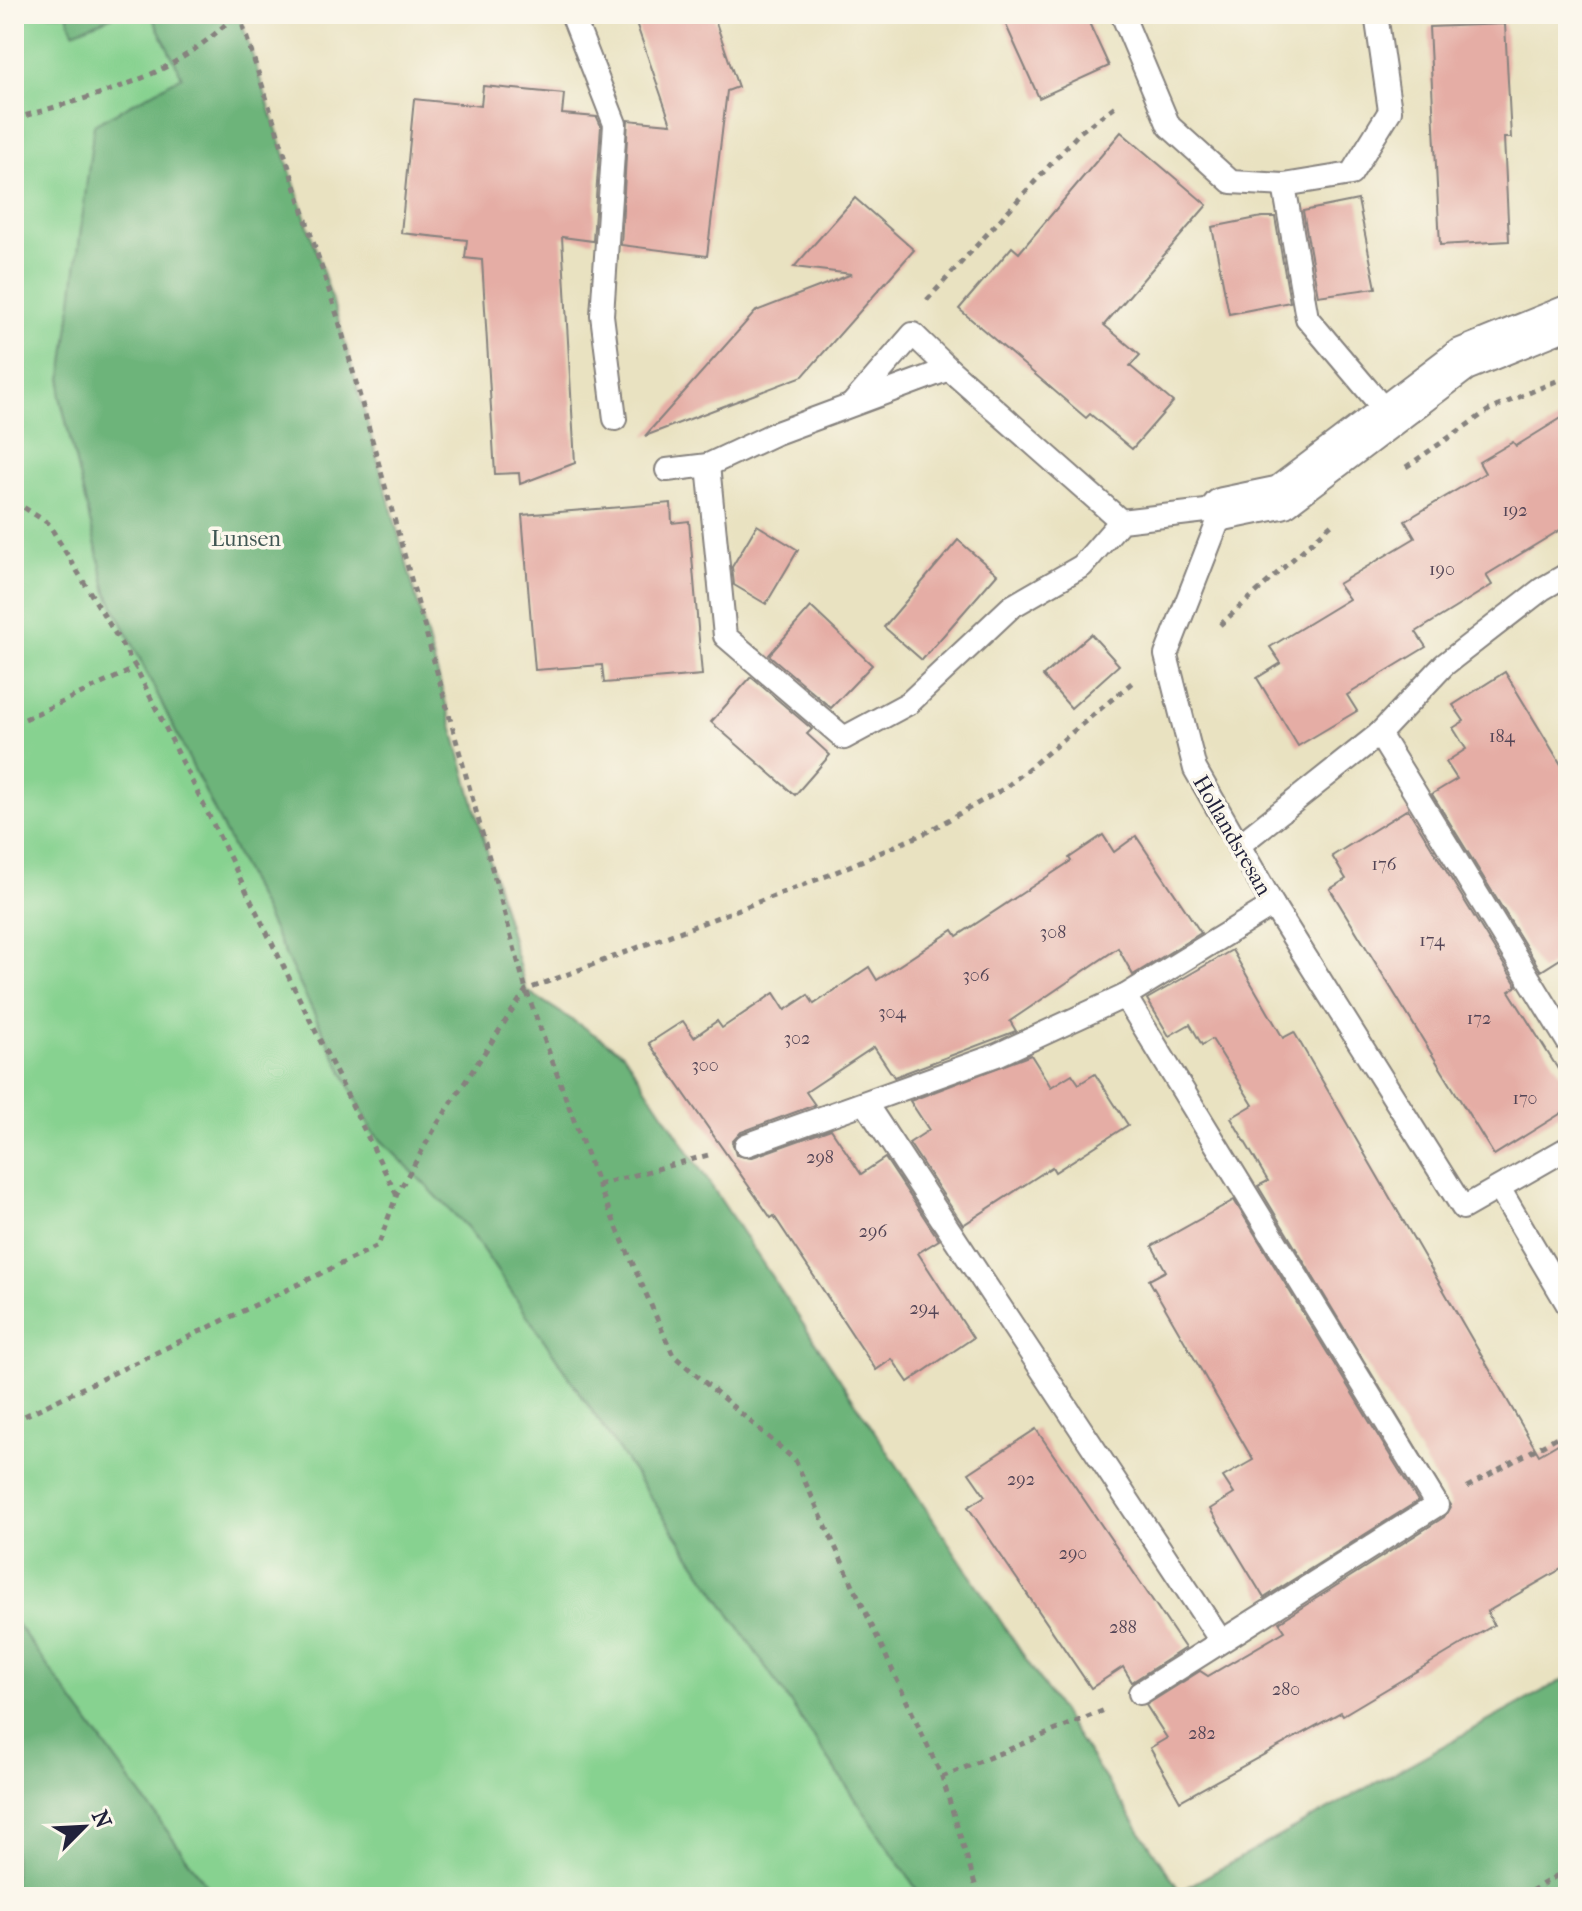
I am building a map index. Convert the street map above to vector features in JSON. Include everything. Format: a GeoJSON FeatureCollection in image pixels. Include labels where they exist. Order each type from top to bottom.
{"type":"FeatureCollection","features":[{"type":"Feature","properties":{"kind":"street"},"geometry":{"type":"LineString","coordinates":[[1223,509],[1281,497],[1462,360],[1568,317]]}},
{"type":"Feature","properties":{"kind":"lane"},"geometry":{"type":"LineString","coordinates":[[572,14],[615,124],[602,315],[615,419]]}},
{"type":"Feature","properties":{"kind":"lane"},"geometry":{"type":"LineString","coordinates":[[1122,14],[1169,126],[1231,182],[1284,185],[1351,174],[1390,111],[1376,14]]}},
{"type":"Feature","properties":{"kind":"lane"},"geometry":{"type":"LineString","coordinates":[[1284,185],[1307,318],[1389,415]]}},
{"type":"Feature","properties":{"kind":"lane"},"geometry":{"type":"LineString","coordinates":[[849,407],[913,334],[1121,521]]}},
{"type":"Feature","properties":{"kind":"lane"},"geometry":{"type":"LineString","coordinates":[[667,470],[708,465],[774,434],[949,369]]}},
{"type":"Feature","properties":{"kind":"lane"},"geometry":{"type":"LineString","coordinates":[[708,465],[725,636],[844,738],[909,703],[1011,607],[1082,566],[1121,521],[1223,509],[1166,655]]}},
{"type":"Feature","properties":{"kind":"lane"},"geometry":{"type":"LineString","coordinates":[[1238,846],[1379,734],[1444,665],[1542,589],[1568,574]]}},
{"type":"Feature","properties":{"kind":"lane","name":"Hollandsresan"},"geometry":{"type":"LineString","coordinates":[[1166,655],[1195,769],[1273,905],[1463,1208],[1568,1148]]}},
{"type":"Feature","properties":{"kind":"lane"},"geometry":{"type":"LineString","coordinates":[[1379,734],[1568,1042]]}},
{"type":"Feature","properties":{"kind":"lane"},"geometry":{"type":"LineString","coordinates":[[746,1145],[997,1055],[1125,996],[1273,905]]}},
{"type":"Feature","properties":{"kind":"lane"},"geometry":{"type":"LineString","coordinates":[[1125,996],[1437,1505],[1140,1693]]}},
{"type":"Feature","properties":{"kind":"lane"},"geometry":{"type":"LineString","coordinates":[[866,1104],[1221,1641]]}},
{"type":"Feature","properties":{"kind":"lane"},"geometry":{"type":"LineString","coordinates":[[1499,1188],[1568,1305]]}},
{"type":"Feature","properties":{"kind":"path"},"geometry":{"type":"LineString","coordinates":[[14,119],[163,70],[190,55],[238,14],[338,318],[526,990],[598,1185],[673,1355],[795,1460],[942,1777],[979,1897]]}},
{"type":"Feature","properties":{"kind":"path"},"geometry":{"type":"LineString","coordinates":[[913,334],[917,311],[1080,132],[1150,79]]}},
{"type":"Feature","properties":{"kind":"path"},"geometry":{"type":"LineString","coordinates":[[1403,470],[1489,410],[1568,376]]}},
{"type":"Feature","properties":{"kind":"path"},"geometry":{"type":"LineString","coordinates":[[14,501],[48,523],[136,668],[397,1194]]}},
{"type":"Feature","properties":{"kind":"path"},"geometry":{"type":"LineString","coordinates":[[14,1421],[378,1246],[397,1194],[526,990],[829,875],[925,833],[1005,788],[1166,655],[1193,650],[1342,514]]}},
{"type":"Feature","properties":{"kind":"path"},"geometry":{"type":"LineString","coordinates":[[14,724],[136,668]]}},
{"type":"Feature","properties":{"kind":"path"},"geometry":{"type":"LineString","coordinates":[[598,1185],[746,1145]]}},
{"type":"Feature","properties":{"kind":"path"},"geometry":{"type":"LineString","coordinates":[[1437,1505],[1568,1431]]}},
{"type":"Feature","properties":{"kind":"path"},"geometry":{"type":"LineString","coordinates":[[942,1777],[1078,1724],[1140,1693]]}},
{"type":"Feature","properties":{"kind":"path"},"geometry":{"type":"LineString","coordinates":[[1521,1897],[1568,1869]]}},
{"type":"Feature","properties":{"kind":"green space"},"geometry":{"type":"Polygon","coordinates":[[[14,14],[67,14],[73,31],[118,14],[151,14],[182,76],[60,396],[107,592],[372,1131],[468,1228],[922,1897],[215,1897],[14,1620],[14,14]]]}},
{"type":"Feature","properties":{"kind":"green space"},"geometry":{"type":"Polygon","coordinates":[[[67,14],[118,14],[73,32],[67,14]]]}},
{"type":"Feature","properties":{"kind":"green space","name":"Lunsen"},"geometry":{"type":"Polygon","coordinates":[[[151,14],[239,14],[338,318],[526,990],[623,1053],[1180,1891],[1568,1677],[1568,1897],[922,1897],[468,1228],[372,1131],[107,592],[60,396],[94,125],[182,76],[151,14]]]}},
{"type":"Feature","properties":{"kind":"green space"},"geometry":{"type":"Polygon","coordinates":[[[14,1620],[215,1897],[14,1897],[14,1620]]]}},
{"type":"Feature","properties":{"kind":"building"},"geometry":{"type":"Polygon","coordinates":[[[633,14],[713,14],[738,87],[727,91],[707,256],[621,245],[628,120],[671,124],[633,14]]]}},
{"type":"Feature","properties":{"kind":"building"},"geometry":{"type":"Polygon","coordinates":[[[1001,14],[1085,14],[1109,66],[1039,98],[1001,14]]]}},
{"type":"Feature","properties":{"kind":"building"},"geometry":{"type":"Polygon","coordinates":[[[1505,24],[1511,138],[1504,138],[1509,241],[1440,245],[1429,27],[1505,24]]]}},
{"type":"Feature","properties":{"kind":"building"},"geometry":{"type":"Polygon","coordinates":[[[483,86],[564,94],[562,114],[597,117],[601,126],[593,241],[562,237],[575,463],[520,484],[519,473],[495,474],[482,260],[465,258],[467,240],[401,233],[414,99],[481,106],[483,86]]]}},
{"type":"Feature","properties":{"kind":"building"},"geometry":{"type":"Polygon","coordinates":[[[1121,132],[1207,205],[1104,325],[1140,355],[1130,366],[1173,402],[1132,449],[1090,414],[1086,418],[959,309],[1012,247],[1019,253],[1121,132]]]}},
{"type":"Feature","properties":{"kind":"building"},"geometry":{"type":"Polygon","coordinates":[[[855,198],[914,250],[803,376],[645,436],[756,311],[852,274],[794,267],[855,198]]]}},
{"type":"Feature","properties":{"kind":"building"},"geometry":{"type":"Polygon","coordinates":[[[1358,200],[1376,288],[1318,296],[1303,211],[1358,200]]]}},
{"type":"Feature","properties":{"kind":"building"},"geometry":{"type":"Polygon","coordinates":[[[1275,217],[1290,302],[1229,314],[1212,227],[1275,217]]]}},
{"type":"Feature","properties":{"kind":"building"},"geometry":{"type":"Polygon","coordinates":[[[1568,414],[1568,525],[1486,575],[1492,585],[1416,632],[1426,647],[1347,695],[1357,711],[1298,746],[1257,678],[1281,663],[1270,647],[1349,599],[1338,584],[1415,538],[1405,521],[1485,473],[1479,462],[1513,442],[1516,446],[1568,414]]]}},
{"type":"Feature","properties":{"kind":"building"},"geometry":{"type":"Polygon","coordinates":[[[671,503],[672,523],[689,521],[702,675],[604,683],[602,665],[535,670],[522,515],[671,503]]]}},
{"type":"Feature","properties":{"kind":"building"},"geometry":{"type":"Polygon","coordinates":[[[757,525],[798,550],[766,604],[734,585],[732,567],[757,525]]]}},
{"type":"Feature","properties":{"kind":"building"},"geometry":{"type":"Polygon","coordinates":[[[958,540],[997,574],[922,660],[884,627],[958,540]]]}},
{"type":"Feature","properties":{"kind":"building"},"geometry":{"type":"Polygon","coordinates":[[[811,607],[872,665],[831,708],[769,655],[811,607]]]}},
{"type":"Feature","properties":{"kind":"building"},"geometry":{"type":"Polygon","coordinates":[[[1091,634],[1119,665],[1071,708],[1043,676],[1091,634]]]}},
{"type":"Feature","properties":{"kind":"building"},"geometry":{"type":"Polygon","coordinates":[[[1505,672],[1568,776],[1568,954],[1541,971],[1432,794],[1457,779],[1446,762],[1466,749],[1453,728],[1464,721],[1453,705],[1505,672]]]}},
{"type":"Feature","properties":{"kind":"building"},"geometry":{"type":"Polygon","coordinates":[[[751,677],[812,729],[807,734],[830,755],[795,795],[711,722],[751,677]]]}},
{"type":"Feature","properties":{"kind":"building"},"geometry":{"type":"Polygon","coordinates":[[[1408,809],[1517,986],[1509,991],[1568,1085],[1568,1109],[1494,1155],[1330,889],[1346,879],[1332,856],[1408,809]]]}},
{"type":"Feature","properties":{"kind":"building"},"geometry":{"type":"Polygon","coordinates":[[[1103,835],[1114,852],[1136,836],[1201,933],[1133,975],[1118,948],[1010,1021],[1016,1031],[894,1077],[874,1047],[806,1092],[815,1105],[741,1132],[732,1142],[736,1155],[750,1158],[831,1129],[861,1174],[885,1158],[939,1240],[918,1253],[973,1338],[908,1382],[892,1359],[876,1370],[774,1216],[771,1218],[649,1043],[683,1021],[694,1037],[717,1021],[722,1028],[774,993],[785,1010],[808,995],[814,1004],[869,967],[877,980],[953,930],[957,936],[1071,861],[1069,858],[1103,835]]]}},
{"type":"Feature","properties":{"kind":"building"},"geometry":{"type":"Polygon","coordinates":[[[1232,950],[1283,1038],[1294,1032],[1539,1455],[1568,1438],[1568,1565],[1487,1612],[1494,1625],[1343,1715],[1341,1712],[1180,1801],[1150,1748],[1167,1738],[1146,1705],[1200,1671],[1208,1676],[1285,1631],[1279,1622],[1444,1517],[1451,1505],[1258,1186],[1268,1181],[1231,1118],[1253,1105],[1212,1039],[1202,1045],[1190,1024],[1169,1036],[1147,999],[1232,950]]]}},
{"type":"Feature","properties":{"kind":"building"},"geometry":{"type":"Polygon","coordinates":[[[1031,1055],[1051,1087],[1072,1074],[1079,1084],[1095,1074],[1128,1125],[1055,1172],[1052,1167],[963,1225],[909,1143],[929,1130],[910,1101],[1031,1055]]]}},
{"type":"Feature","properties":{"kind":"building"},"geometry":{"type":"Polygon","coordinates":[[[1234,1200],[1418,1501],[1264,1598],[1210,1509],[1234,1494],[1223,1477],[1253,1460],[1149,1280],[1166,1271],[1152,1246],[1234,1200]]]}},
{"type":"Feature","properties":{"kind":"building"},"geometry":{"type":"Polygon","coordinates":[[[1036,1429],[1185,1648],[1132,1682],[1123,1667],[1091,1688],[968,1507],[985,1496],[969,1473],[1036,1429]]]}}]}
